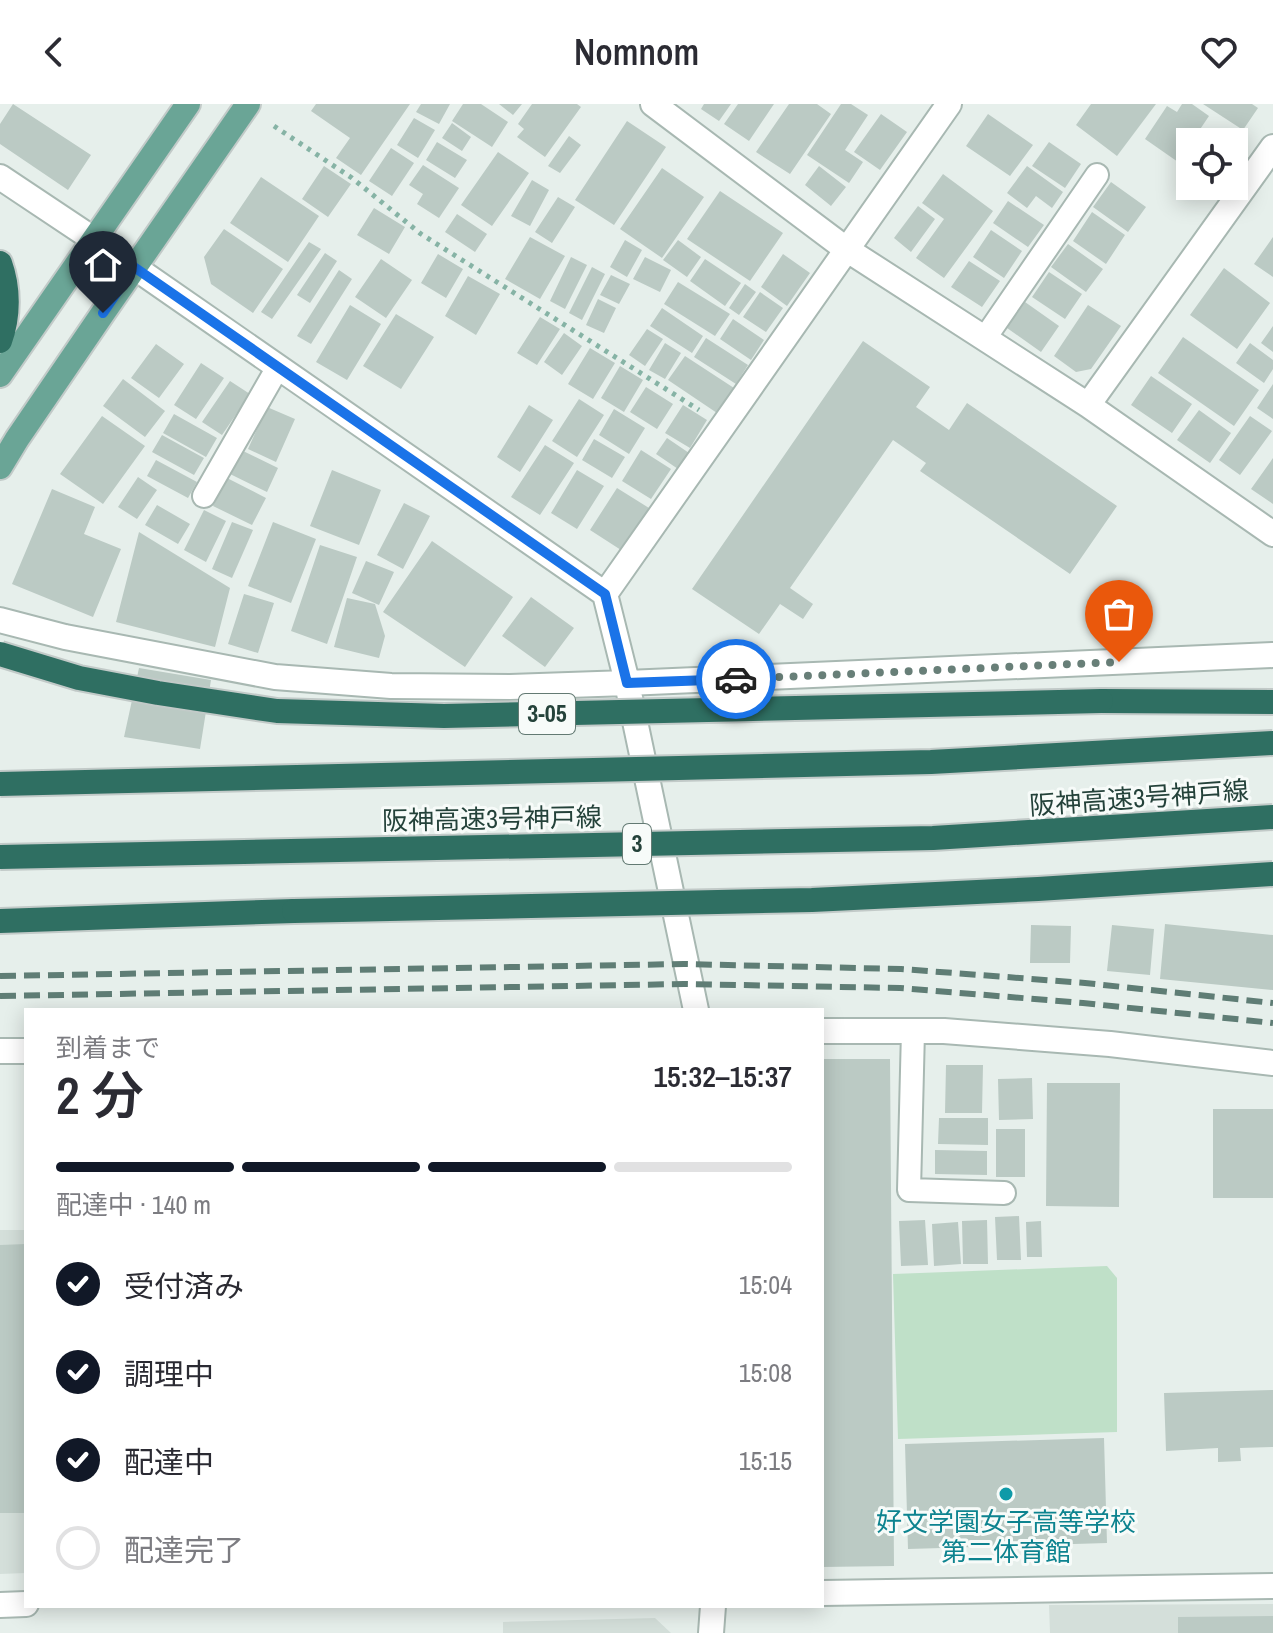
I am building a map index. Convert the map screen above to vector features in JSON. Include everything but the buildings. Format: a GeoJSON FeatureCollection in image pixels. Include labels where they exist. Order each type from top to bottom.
{"type":"FeatureCollection","features":[{"type":"Feature","properties":{"kind":"highway"},"geometry":{"type":"LineString","coordinates":[[0,263],[8,305],[0,341]]}},
{"type":"Feature","properties":{"kind":"highway","name":"3-05"},"geometry":{"type":"LineString","coordinates":[[0,654],[79,678],[158,693],[277,711],[354,714],[444,716],[1086,701],[1273,702]]}},
{"type":"Feature","properties":{"kind":"highway","name":"阪神高速3号神戸線"},"geometry":{"type":"LineString","coordinates":[[0,784],[931,762],[1273,743]]}},
{"type":"Feature","properties":{"kind":"highway","name":"阪神高速3号神戸線"},"geometry":{"type":"LineString","coordinates":[[0,857],[933,838],[1273,817]]}},
{"type":"Feature","properties":{"kind":"highway"},"geometry":{"type":"LineString","coordinates":[[0,921],[812,900],[1273,874]]}},
{"type":"Feature","properties":{"kind":"main road"},"geometry":{"type":"LineString","coordinates":[[0,375],[188,104]]}},
{"type":"Feature","properties":{"kind":"main road"},"geometry":{"type":"LineString","coordinates":[[0,467],[248,104]]}},
{"type":"Feature","properties":{"kind":"street"},"geometry":{"type":"LineString","coordinates":[[653,104],[846,249],[1088,405],[1273,534]]}},
{"type":"Feature","properties":{"kind":"street"},"geometry":{"type":"LineString","coordinates":[[605,594],[949,104]]}},
{"type":"Feature","properties":{"kind":"street"},"geometry":{"type":"LineString","coordinates":[[1088,405],[1273,147]]}},
{"type":"Feature","properties":{"kind":"street"},"geometry":{"type":"LineString","coordinates":[[0,177],[93,239]]}},
{"type":"Feature","properties":{"kind":"street"},"geometry":{"type":"LineString","coordinates":[[134,267],[605,594],[627,683],[696,1008]]}},
{"type":"Feature","properties":{"kind":"street"},"geometry":{"type":"LineString","coordinates":[[0,620],[65,637],[275,677],[391,686],[510,687],[627,683],[1273,655]]}},
{"type":"Feature","properties":{"kind":"street"},"geometry":{"type":"LineString","coordinates":[[824,1031],[944,1031],[1110,1044],[1273,1063]]}},
{"type":"Feature","properties":{"kind":"street"},"geometry":{"type":"LineString","coordinates":[[0,1051],[24,1051]]}},
{"type":"Feature","properties":{"kind":"street"},"geometry":{"type":"LineString","coordinates":[[824,1593],[1273,1586]]}},
{"type":"Feature","properties":{"kind":"street"},"geometry":{"type":"LineString","coordinates":[[0,1605],[24,1604]]}},
{"type":"Feature","properties":{"kind":"street"},"geometry":{"type":"LineString","coordinates":[[711,1633],[713,1608]]}},
{"type":"Feature","properties":{"kind":"lane"},"geometry":{"type":"LineString","coordinates":[[985,338],[1097,175]]}},
{"type":"Feature","properties":{"kind":"lane"},"geometry":{"type":"LineString","coordinates":[[204,496],[278,367]]}},
{"type":"Feature","properties":{"kind":"lane"},"geometry":{"type":"LineString","coordinates":[[913,1031],[909,1190],[1004,1193]]}},
{"type":"Feature","properties":{"kind":"path"},"geometry":{"type":"LineString","coordinates":[[274,126],[352,178],[421,234],[723,425]]}},
{"type":"Feature","properties":{"kind":"shaded area"},"geometry":{"type":"Polygon","coordinates":[[[0,1230],[24,1230],[24,1573],[0,1574],[0,1230]]]}},
{"type":"Feature","properties":{"kind":"shaded area"},"geometry":{"type":"Polygon","coordinates":[[[1273,1604],[1273,1633],[1050,1633],[1049,1605],[1273,1604]]]}},
{"type":"Feature","properties":{"kind":"shaded area"},"geometry":{"type":"Polygon","coordinates":[[[655,1618],[671,1633],[503,1633],[503,1622],[655,1618]]]}},
{"type":"Feature","properties":{"kind":"green space"},"geometry":{"type":"Polygon","coordinates":[[[1107,1266],[1117,1278],[1117,1432],[898,1439],[893,1274],[1107,1266]]]}},
{"type":"Feature","properties":{"kind":"railway"},"geometry":{"type":"LineString","coordinates":[[0,976],[684,964],[901,969],[1085,983],[1273,1003]]}},
{"type":"Feature","properties":{"kind":"railway"},"geometry":{"type":"LineString","coordinates":[[0,996],[684,984],[900,988],[1273,1023]]}},
{"type":"Feature","properties":{"kind":"way so far"},"geometry":{"type":"LineString","coordinates":[[736,679],[1119,662]]}},
{"type":"Feature","properties":{"kind":"place","name":"好文学園女子高等学校 第二体育館"},"geometry":{"type":"Point","coordinates":[1006,1494]}},
{"type":"Feature","properties":{"kind":"route"},"geometry":{"type":"LineString","coordinates":[[103,313],[134,267],[605,594],[627,683],[736,679]]}}]}
